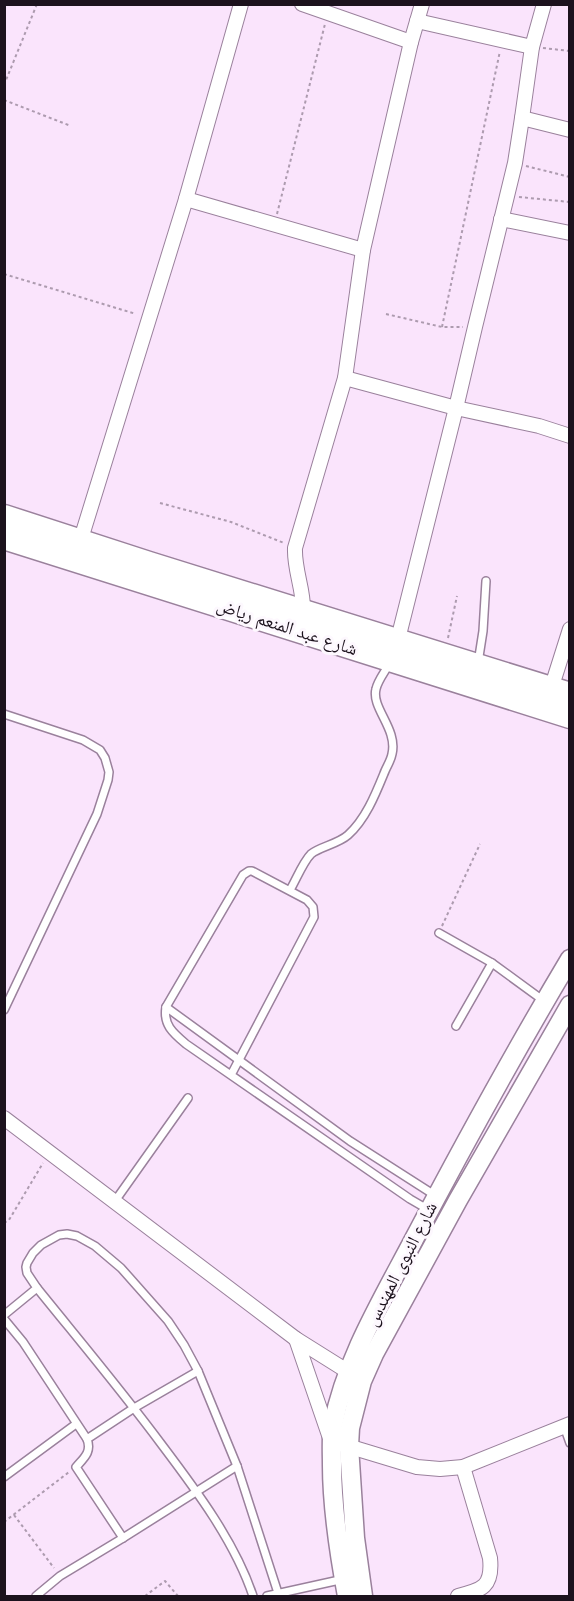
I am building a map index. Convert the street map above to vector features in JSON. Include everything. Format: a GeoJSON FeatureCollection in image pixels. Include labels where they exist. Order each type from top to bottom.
{"type":"FeatureCollection","features":[{"type":"Feature","properties":{"kind":"highway","name":"شارع عبد المنعم رياض"},"geometry":{"type":"LineString","coordinates":[[10,529],[80,542],[303,612],[395,651],[445,655],[475,676],[560,692]]}},
{"type":"Feature","properties":{"kind":"highway","name":"شارع عبد المنعم رياض"},"geometry":{"type":"LineString","coordinates":[[10,529],[475,676],[570,716]]}},
{"type":"Feature","properties":{"kind":"street"},"geometry":{"type":"LineString","coordinates":[[80,542],[186,199],[241,4]]}},
{"type":"Feature","properties":{"kind":"street"},"geometry":{"type":"LineString","coordinates":[[302,4],[329,9],[411,42]]}},
{"type":"Feature","properties":{"kind":"street"},"geometry":{"type":"LineString","coordinates":[[303,612],[304,599],[296,566],[295,548],[345,378],[363,250],[411,42],[422,4]]}},
{"type":"Feature","properties":{"kind":"street"},"geometry":{"type":"LineString","coordinates":[[395,651],[515,163],[532,47],[544,4]]}},
{"type":"Feature","properties":{"kind":"street"},"geometry":{"type":"LineString","coordinates":[[417,21],[532,47]]}},
{"type":"Feature","properties":{"kind":"street"},"geometry":{"type":"LineString","coordinates":[[522,118],[570,130]]}},
{"type":"Feature","properties":{"kind":"street"},"geometry":{"type":"LineString","coordinates":[[186,199],[363,250]]}},
{"type":"Feature","properties":{"kind":"street"},"geometry":{"type":"LineString","coordinates":[[501,219],[570,233]]}},
{"type":"Feature","properties":{"kind":"street"},"geometry":{"type":"LineString","coordinates":[[345,378],[456,408],[539,426],[570,436]]}},
{"type":"Feature","properties":{"kind":"street"},"geometry":{"type":"LineString","coordinates":[[560,692],[570,629]]}},
{"type":"Feature","properties":{"kind":"street","name":"شارع النبوى المهندس"},"geometry":{"type":"LineString","coordinates":[[345,1588],[332,1485],[340,1443],[350,1428],[355,1376],[368,1328],[435,1199],[544,1001],[570,959]]}},
{"type":"Feature","properties":{"kind":"street"},"geometry":{"type":"LineString","coordinates":[[544,1001],[567,1010]]}},
{"type":"Feature","properties":{"kind":"street","name":"شارع النبوى المهندس"},"geometry":{"type":"LineString","coordinates":[[355,1376],[374,1354],[458,1200],[567,1010]]}},
{"type":"Feature","properties":{"kind":"street"},"geometry":{"type":"LineString","coordinates":[[4,1118],[296,1339],[355,1376]]}},
{"type":"Feature","properties":{"kind":"street"},"geometry":{"type":"LineString","coordinates":[[435,1199],[458,1200]]}},
{"type":"Feature","properties":{"kind":"street"},"geometry":{"type":"LineString","coordinates":[[403,1259],[420,1269]]}},
{"type":"Feature","properties":{"kind":"street"},"geometry":{"type":"LineString","coordinates":[[296,1339],[340,1443],[417,1467],[440,1469],[464,1467],[567,1424]]}},
{"type":"Feature","properties":{"kind":"street","name":"شارع النبوى المهندس"},"geometry":{"type":"LineString","coordinates":[[340,1443],[363,1596]]}},
{"type":"Feature","properties":{"kind":"street"},"geometry":{"type":"LineString","coordinates":[[464,1467],[490,1558],[491,1570],[487,1582],[479,1591],[467,1595]]}},
{"type":"Feature","properties":{"kind":"lane"},"geometry":{"type":"LineString","coordinates":[[475,676],[483,631],[486,581]]}},
{"type":"Feature","properties":{"kind":"lane"},"geometry":{"type":"LineString","coordinates":[[290,890],[310,855],[348,835],[372,802],[392,755],[393,740],[375,695],[378,684],[395,651]]}},
{"type":"Feature","properties":{"kind":"lane"},"geometry":{"type":"LineString","coordinates":[[4,714],[83,740],[100,750],[109,772],[97,814],[4,1010]]}},
{"type":"Feature","properties":{"kind":"lane"},"geometry":{"type":"LineString","coordinates":[[231,1075],[314,917],[311,904],[307,900],[252,871],[246,873],[166,1007],[168,1026],[186,1044],[410,1199],[435,1199]]}},
{"type":"Feature","properties":{"kind":"lane"},"geometry":{"type":"LineString","coordinates":[[439,933],[492,963],[544,1001]]}},
{"type":"Feature","properties":{"kind":"lane"},"geometry":{"type":"LineString","coordinates":[[456,1026],[492,963]]}},
{"type":"Feature","properties":{"kind":"lane"},"geometry":{"type":"LineString","coordinates":[[166,1007],[350,1141],[435,1199]]}},
{"type":"Feature","properties":{"kind":"lane"},"geometry":{"type":"LineString","coordinates":[[115,1201],[188,1098]]}},
{"type":"Feature","properties":{"kind":"lane"},"geometry":{"type":"LineString","coordinates":[[315,1133],[322,1120]]}},
{"type":"Feature","properties":{"kind":"lane"},"geometry":{"type":"LineString","coordinates":[[253,1596],[237,1557],[197,1491],[27,1273],[27,1263],[41,1245],[59,1235],[67,1234],[95,1246],[121,1268],[145,1294],[184,1345],[198,1371],[237,1466],[279,1595]]}},
{"type":"Feature","properties":{"kind":"lane"},"geometry":{"type":"LineString","coordinates":[[37,1288],[4,1317],[87,1439],[90,1445],[89,1450],[76,1467],[123,1538]]}},
{"type":"Feature","properties":{"kind":"lane"},"geometry":{"type":"LineString","coordinates":[[87,1439],[134,1408],[198,1371]]}},
{"type":"Feature","properties":{"kind":"lane"},"geometry":{"type":"LineString","coordinates":[[4,1477],[76,1424]]}},
{"type":"Feature","properties":{"kind":"lane"},"geometry":{"type":"LineString","coordinates":[[567,1424],[570,1443]]}},
{"type":"Feature","properties":{"kind":"lane"},"geometry":{"type":"LineString","coordinates":[[36,1596],[60,1576],[237,1466]]}},
{"type":"Feature","properties":{"kind":"lane"},"geometry":{"type":"LineString","coordinates":[[267,1596],[345,1588]]}},
{"type":"Feature","properties":{"kind":"path"},"geometry":{"type":"LineString","coordinates":[[4,85],[37,4]]}},
{"type":"Feature","properties":{"kind":"path"},"geometry":{"type":"LineString","coordinates":[[274,225],[329,9]]}},
{"type":"Feature","properties":{"kind":"path"},"geometry":{"type":"LineString","coordinates":[[442,327],[502,40]]}},
{"type":"Feature","properties":{"kind":"path"},"geometry":{"type":"LineString","coordinates":[[532,47],[570,51]]}},
{"type":"Feature","properties":{"kind":"path"},"geometry":{"type":"LineString","coordinates":[[4,100],[71,126]]}},
{"type":"Feature","properties":{"kind":"path"},"geometry":{"type":"LineString","coordinates":[[515,163],[570,177]]}},
{"type":"Feature","properties":{"kind":"path"},"geometry":{"type":"LineString","coordinates":[[507,196],[570,202]]}},
{"type":"Feature","properties":{"kind":"path"},"geometry":{"type":"LineString","coordinates":[[4,274],[149,318]]}},
{"type":"Feature","properties":{"kind":"path"},"geometry":{"type":"LineString","coordinates":[[386,315],[442,327],[475,327]]}},
{"type":"Feature","properties":{"kind":"path"},"geometry":{"type":"LineString","coordinates":[[160,503],[231,522],[295,548]]}},
{"type":"Feature","properties":{"kind":"path"},"geometry":{"type":"LineString","coordinates":[[445,655],[457,596]]}},
{"type":"Feature","properties":{"kind":"path"},"geometry":{"type":"LineString","coordinates":[[439,933],[480,844]]}},
{"type":"Feature","properties":{"kind":"path"},"geometry":{"type":"LineString","coordinates":[[4,1223],[9,1220],[49,1153]]}},
{"type":"Feature","properties":{"kind":"path"},"geometry":{"type":"LineString","coordinates":[[4,1522],[76,1467]]}},
{"type":"Feature","properties":{"kind":"path"},"geometry":{"type":"LineString","coordinates":[[14,1515],[60,1576]]}},
{"type":"Feature","properties":{"kind":"path"},"geometry":{"type":"LineString","coordinates":[[145,1596],[165,1581],[178,1596]]}}]}
